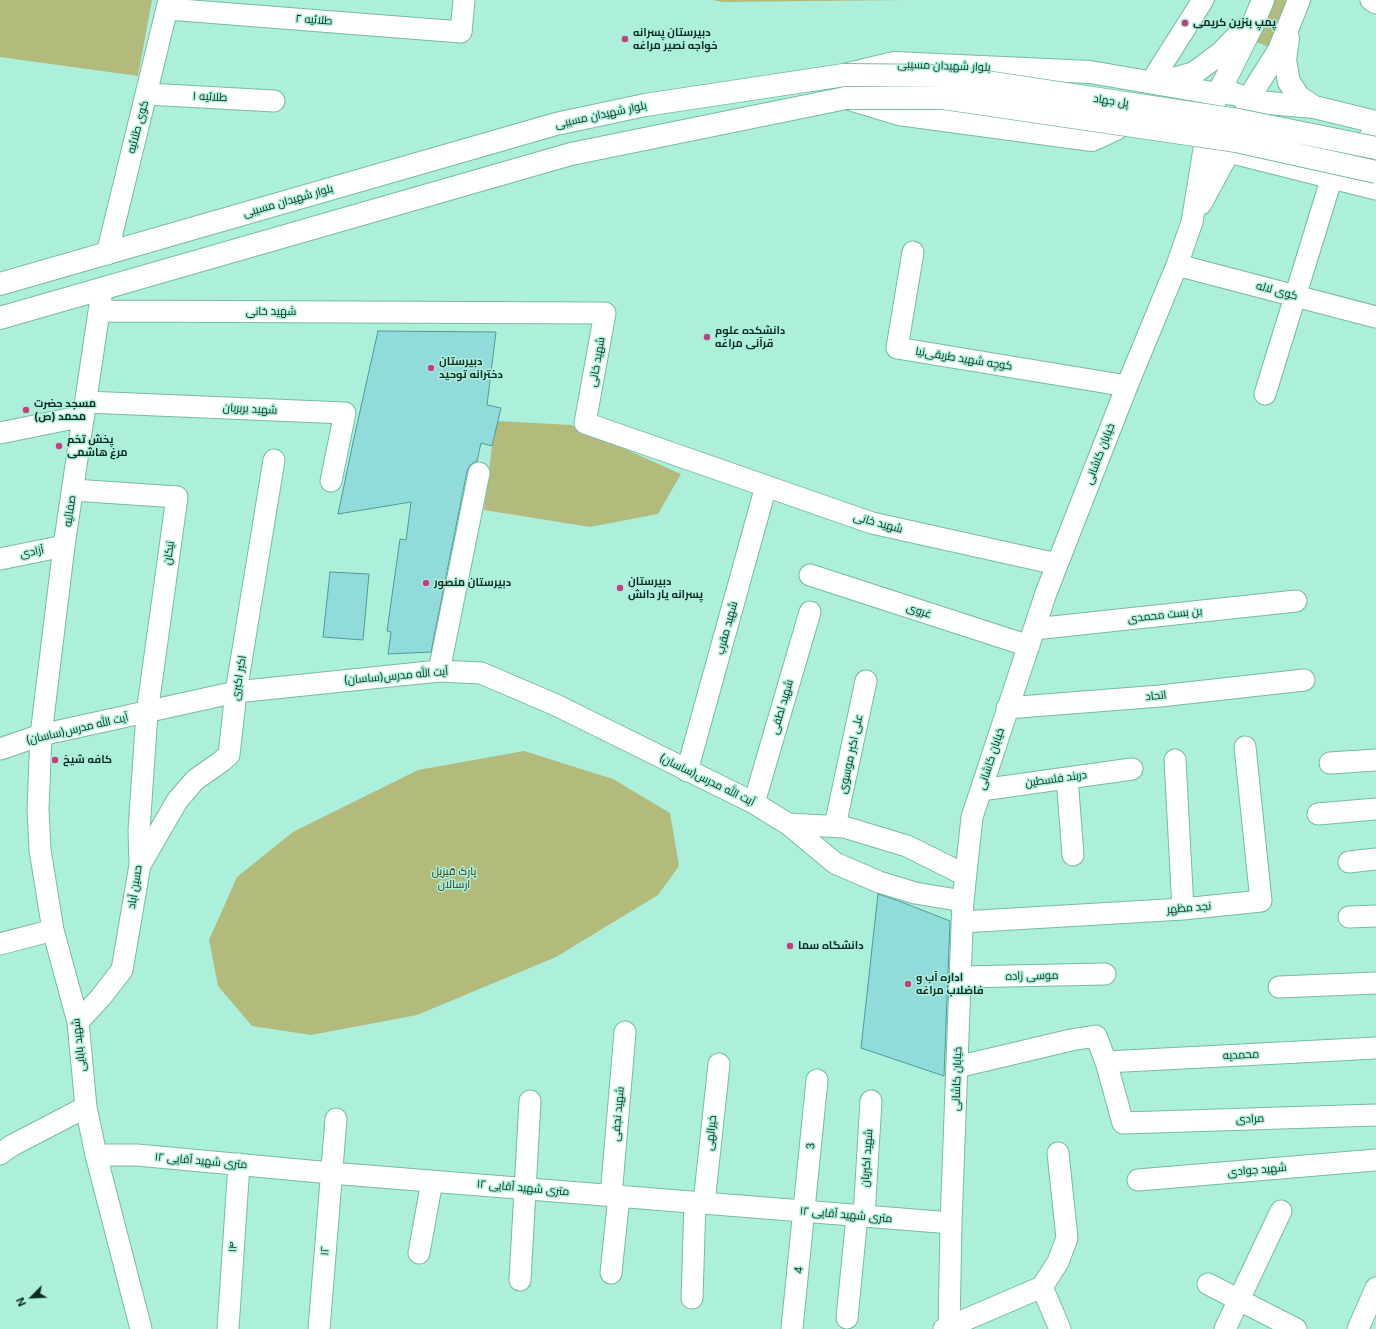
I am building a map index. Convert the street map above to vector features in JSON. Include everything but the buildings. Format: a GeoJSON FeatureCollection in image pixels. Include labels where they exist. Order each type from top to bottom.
{"type":"FeatureCollection","features":[{"type":"Feature","properties":{"kind":"main road"},"geometry":{"type":"LineString","coordinates":[[1151,82],[1173,79],[1194,73],[1221,53],[1244,29],[1263,0]]}},
{"type":"Feature","properties":{"kind":"main road"},"geometry":{"type":"LineString","coordinates":[[1263,0],[1251,28],[1214,100],[1204,139],[1206,147],[1214,152],[1229,152],[1237,143],[1248,108],[1247,101],[1279,50],[1295,9]]}},
{"type":"Feature","properties":{"kind":"main road"},"geometry":{"type":"LineString","coordinates":[[1295,9],[1285,60],[1289,82],[1299,96],[1314,107]]}},
{"type":"Feature","properties":{"kind":"main road"},"geometry":{"type":"LineString","coordinates":[[1251,28],[1249,46],[1253,51],[1259,54],[1268,55],[1279,50]]}},
{"type":"Feature","properties":{"kind":"main road","name":"بلوار شهیدان مسیبی"},"geometry":{"type":"LineString","coordinates":[[0,284],[556,124],[645,106],[844,75],[894,63],[1090,72],[1218,94]]}},
{"type":"Feature","properties":{"kind":"main road"},"geometry":{"type":"LineString","coordinates":[[0,318],[570,154],[846,98],[899,114],[1092,140],[1116,129],[1125,105],[1114,82],[1090,72]]}},
{"type":"Feature","properties":{"kind":"main road","name":"پل جهاد"},"geometry":{"type":"LineString","coordinates":[[844,75],[946,76],[1238,120],[1376,148]]}},
{"type":"Feature","properties":{"kind":"main road"},"geometry":{"type":"LineString","coordinates":[[1218,94],[1235,94],[1247,101],[1314,107],[1376,122]]}},
{"type":"Feature","properties":{"kind":"main road","name":"پل جهاد"},"geometry":{"type":"LineString","coordinates":[[846,98],[943,98],[1236,141],[1373,179]]}},
{"type":"Feature","properties":{"kind":"main road"},"geometry":{"type":"LineString","coordinates":[[1373,179],[1362,163],[1362,149],[1372,135],[1376,133]]}},
{"type":"Feature","properties":{"kind":"street","name":"طلائیه ۲"},"geometry":{"type":"LineString","coordinates":[[168,4],[461,32],[464,0]]}},
{"type":"Feature","properties":{"kind":"street"},"geometry":{"type":"LineString","coordinates":[[1151,82],[1203,0]]}},
{"type":"Feature","properties":{"kind":"street"},"geometry":{"type":"LineString","coordinates":[[1371,0],[1376,3]]}},
{"type":"Feature","properties":{"kind":"street","name":"کوی طلائیه"},"geometry":{"type":"LineString","coordinates":[[107,254],[168,4]]}},
{"type":"Feature","properties":{"kind":"street","name":"طلائیه ۱"},"geometry":{"type":"LineString","coordinates":[[147,94],[274,101]]}},
{"type":"Feature","properties":{"kind":"street","name":"خیابان کاشانی"},"geometry":{"type":"LineString","coordinates":[[1192,222],[1205,143]]}},
{"type":"Feature","properties":{"kind":"street"},"geometry":{"type":"LineString","coordinates":[[1229,152],[1332,177],[1373,179]]}},
{"type":"Feature","properties":{"kind":"street","name":"خیابان کاشانی"},"geometry":{"type":"LineString","coordinates":[[948,1328],[962,922],[965,875],[972,817],[1007,708],[1057,564],[1127,386],[1177,265],[1192,222],[1229,152]]}},
{"type":"Feature","properties":{"kind":"street"},"geometry":{"type":"LineString","coordinates":[[1265,394],[1332,177]]}},
{"type":"Feature","properties":{"kind":"street","name":"کوچه شهید طریقی‌نیا"},"geometry":{"type":"LineString","coordinates":[[913,252],[897,348],[1127,386]]}},
{"type":"Feature","properties":{"kind":"street","name":"کوی لاله"},"geometry":{"type":"LineString","coordinates":[[1177,265],[1376,318]]}},
{"type":"Feature","properties":{"kind":"street","name":"صفائیه"},"geometry":{"type":"LineString","coordinates":[[41,735],[64,546],[100,311],[102,288]]}},
{"type":"Feature","properties":{"kind":"street","name":"شهید خانی"},"geometry":{"type":"LineString","coordinates":[[100,311],[605,313],[585,423],[872,523],[1057,564]]}},
{"type":"Feature","properties":{"kind":"street"},"geometry":{"type":"LineString","coordinates":[[0,433],[85,409]]}},
{"type":"Feature","properties":{"kind":"street","name":"شهید بربریان"},"geometry":{"type":"LineString","coordinates":[[85,409],[345,414],[331,481]]}},
{"type":"Feature","properties":{"kind":"street","name":"اکبر اکبری"},"geometry":{"type":"LineString","coordinates":[[140,865],[176,801],[195,780],[228,755],[236,692],[274,460]]}},
{"type":"Feature","properties":{"kind":"street"},"geometry":{"type":"LineString","coordinates":[[439,671],[479,473]]}},
{"type":"Feature","properties":{"kind":"street","name":"شهید مقرب"},"geometry":{"type":"LineString","coordinates":[[687,771],[766,486]]}},
{"type":"Feature","properties":{"kind":"street","name":"نیکان"},"geometry":{"type":"LineString","coordinates":[[73,490],[177,497],[146,713]]}},
{"type":"Feature","properties":{"kind":"street","name":"آزادی"},"geometry":{"type":"LineString","coordinates":[[0,559],[64,546]]}},
{"type":"Feature","properties":{"kind":"street","name":"غروی"},"geometry":{"type":"LineString","coordinates":[[810,576],[1031,637]]}},
{"type":"Feature","properties":{"kind":"street","name":"بن بست محمدی"},"geometry":{"type":"LineString","coordinates":[[1031,637],[1296,601]]}},
{"type":"Feature","properties":{"kind":"street","name":"شهید لطفی"},"geometry":{"type":"LineString","coordinates":[[754,803],[810,612]]}},
{"type":"Feature","properties":{"kind":"street","name":"آیت الله مدرس(ساسان)"},"geometry":{"type":"LineString","coordinates":[[0,749],[41,735],[236,692],[439,671],[481,673],[556,705],[754,803],[788,824],[835,863],[879,882],[915,893],[963,901]]}},
{"type":"Feature","properties":{"kind":"street","name":"اتحاد"},"geometry":{"type":"LineString","coordinates":[[1007,708],[1160,696],[1304,680]]}},
{"type":"Feature","properties":{"kind":"street","name":"علی اکبر موسوی"},"geometry":{"type":"LineString","coordinates":[[835,826],[866,681]]}},
{"type":"Feature","properties":{"kind":"street","name":"حسین آباد"},"geometry":{"type":"LineString","coordinates":[[78,1022],[101,997],[122,970],[140,865],[139,830],[146,713]]}},
{"type":"Feature","properties":{"kind":"street","name":"شهید بابایی"},"geometry":{"type":"LineString","coordinates":[[41,735],[38,809],[40,850],[53,930],[78,1022],[86,1107],[96,1155],[141,1329]]}},
{"type":"Feature","properties":{"kind":"street","name":"نجد مظهر"},"geometry":{"type":"LineString","coordinates":[[962,922],[1183,909],[1261,900],[1245,747]]}},
{"type":"Feature","properties":{"kind":"street"},"geometry":{"type":"LineString","coordinates":[[1175,760],[1183,909]]}},
{"type":"Feature","properties":{"kind":"street"},"geometry":{"type":"LineString","coordinates":[[1330,763],[1376,760]]}},
{"type":"Feature","properties":{"kind":"street","name":"دربند فلسطین"},"geometry":{"type":"LineString","coordinates":[[981,790],[1132,769]]}},
{"type":"Feature","properties":{"kind":"street"},"geometry":{"type":"LineString","coordinates":[[1067,778],[1073,855]]}},
{"type":"Feature","properties":{"kind":"street"},"geometry":{"type":"LineString","coordinates":[[1318,814],[1376,809]]}},
{"type":"Feature","properties":{"kind":"street","name":"آیت الله مدرس(ساسان)"},"geometry":{"type":"LineString","coordinates":[[788,824],[844,827],[907,846],[965,875]]}},
{"type":"Feature","properties":{"kind":"street"},"geometry":{"type":"LineString","coordinates":[[1349,862],[1376,859]]}},
{"type":"Feature","properties":{"kind":"street"},"geometry":{"type":"LineString","coordinates":[[1349,917],[1376,916]]}},
{"type":"Feature","properties":{"kind":"street"},"geometry":{"type":"LineString","coordinates":[[0,944],[53,930]]}},
{"type":"Feature","properties":{"kind":"street","name":"موسی زاده"},"geometry":{"type":"LineString","coordinates":[[960,978],[1105,974]]}},
{"type":"Feature","properties":{"kind":"street"},"geometry":{"type":"LineString","coordinates":[[1279,987],[1376,983]]}},
{"type":"Feature","properties":{"kind":"street","name":"شهید نجفی"},"geometry":{"type":"LineString","coordinates":[[611,1273],[624,1032]]}},
{"type":"Feature","properties":{"kind":"street"},"geometry":{"type":"LineString","coordinates":[[957,1067],[1071,1040],[1096,1036],[1106,1062]]}},
{"type":"Feature","properties":{"kind":"street","name":"محمدیه"},"geometry":{"type":"LineString","coordinates":[[1106,1062],[1376,1048]]}},
{"type":"Feature","properties":{"kind":"street","name":"مرادی"},"geometry":{"type":"LineString","coordinates":[[1106,1062],[1123,1124],[1376,1115]]}},
{"type":"Feature","properties":{"kind":"street","name":"خیرالهی"},"geometry":{"type":"LineString","coordinates":[[692,1298],[699,1203],[718,1064]]}},
{"type":"Feature","properties":{"kind":"street","name":"3"},"geometry":{"type":"LineString","coordinates":[[805,1211],[817,1080]]}},
{"type":"Feature","properties":{"kind":"street"},"geometry":{"type":"LineString","coordinates":[[520,1280],[530,1101]]}},
{"type":"Feature","properties":{"kind":"street","name":"شهید اکبریان"},"geometry":{"type":"LineString","coordinates":[[847,1318],[861,1216],[871,1101]]}},
{"type":"Feature","properties":{"kind":"street"},"geometry":{"type":"LineString","coordinates":[[0,1154],[11,1146],[86,1107]]}},
{"type":"Feature","properties":{"kind":"street","name":"۱۲"},"geometry":{"type":"LineString","coordinates":[[319,1329],[336,1119]]}},
{"type":"Feature","properties":{"kind":"street"},"geometry":{"type":"LineString","coordinates":[[948,1328],[1042,1287],[1058,1262],[1067,1238],[1058,1153]]}},
{"type":"Feature","properties":{"kind":"street","name":"۱۲ متری شهید آقایی"},"geometry":{"type":"LineString","coordinates":[[96,1155],[137,1155],[331,1173],[951,1223]]}},
{"type":"Feature","properties":{"kind":"street","name":"شهید جوادی"},"geometry":{"type":"LineString","coordinates":[[1138,1180],[1376,1160]]}},
{"type":"Feature","properties":{"kind":"street","name":"۱۴"},"geometry":{"type":"LineString","coordinates":[[228,1329],[239,1164]]}},
{"type":"Feature","properties":{"kind":"street"},"geometry":{"type":"LineString","coordinates":[[419,1253],[432,1181]]}},
{"type":"Feature","properties":{"kind":"street","name":"4"},"geometry":{"type":"LineString","coordinates":[[792,1328],[805,1211]]}},
{"type":"Feature","properties":{"kind":"street"},"geometry":{"type":"LineString","coordinates":[[1225,1329],[1281,1211]]}},
{"type":"Feature","properties":{"kind":"street"},"geometry":{"type":"LineString","coordinates":[[1208,1284],[1296,1329]]}},
{"type":"Feature","properties":{"kind":"street"},"geometry":{"type":"LineString","coordinates":[[1042,1287],[1060,1329]]}},
{"type":"Feature","properties":{"kind":"street"},"geometry":{"type":"LineString","coordinates":[[1358,1329],[1376,1288]]}},
{"type":"Feature","properties":{"kind":"green space"},"geometry":{"type":"Polygon","coordinates":[[[0,0],[152,0],[138,76],[0,57],[0,0]]]}},
{"type":"Feature","properties":{"kind":"green space"},"geometry":{"type":"Polygon","coordinates":[[[713,0],[908,0],[723,2],[713,0]]]}},
{"type":"Feature","properties":{"kind":"green space"},"geometry":{"type":"Polygon","coordinates":[[[1270,0],[1290,0],[1269,47],[1254,41],[1270,0]]]}},
{"type":"Feature","properties":{"kind":"green space"},"geometry":{"type":"Polygon","coordinates":[[[498,421],[571,425],[681,474],[658,514],[590,527],[484,510],[492,446],[498,421]]]}},
{"type":"Feature","properties":{"kind":"green space","name":"پارک قیزیل ارسالان"},"geometry":{"type":"Polygon","coordinates":[[[524,751],[613,779],[670,813],[679,866],[658,895],[556,957],[417,1015],[311,1035],[252,1026],[218,986],[209,940],[237,877],[293,832],[418,770],[524,751]]]}},
{"type":"Feature","properties":{"kind":"place","name":"پمپ بنزین کریمی"},"geometry":{"type":"Point","coordinates":[1185,23]}},
{"type":"Feature","properties":{"kind":"place","name":"دبیرستان پسرانه خواجه نصیر مراغه"},"geometry":{"type":"Point","coordinates":[625,39]}},
{"type":"Feature","properties":{"kind":"place","name":"دانشکده علوم قرآنی مراغه"},"geometry":{"type":"Point","coordinates":[707,337]}},
{"type":"Feature","properties":{"kind":"place","name":"دبیرستان دخترانه توحید"},"geometry":{"type":"Point","coordinates":[431,368]}},
{"type":"Feature","properties":{"kind":"place","name":"مسجد حضرت محمد (ص)"},"geometry":{"type":"Point","coordinates":[26,410]}},
{"type":"Feature","properties":{"kind":"place","name":"پخش تخم مرغ هاشمی"},"geometry":{"type":"Point","coordinates":[59,446]}},
{"type":"Feature","properties":{"kind":"place","name":"دبیرستان منصور"},"geometry":{"type":"Point","coordinates":[426,583]}},
{"type":"Feature","properties":{"kind":"place","name":"دبیرستان پسرانه یار دانش"},"geometry":{"type":"Point","coordinates":[620,588]}},
{"type":"Feature","properties":{"kind":"place","name":"کافه شیخ"},"geometry":{"type":"Point","coordinates":[55,760]}},
{"type":"Feature","properties":{"kind":"place","name":"دانشگاه سما"},"geometry":{"type":"Point","coordinates":[790,946]}},
{"type":"Feature","properties":{"kind":"place","name":"اداره آب و فاضلاب مراغه"},"geometry":{"type":"Point","coordinates":[908,984]}}]}
